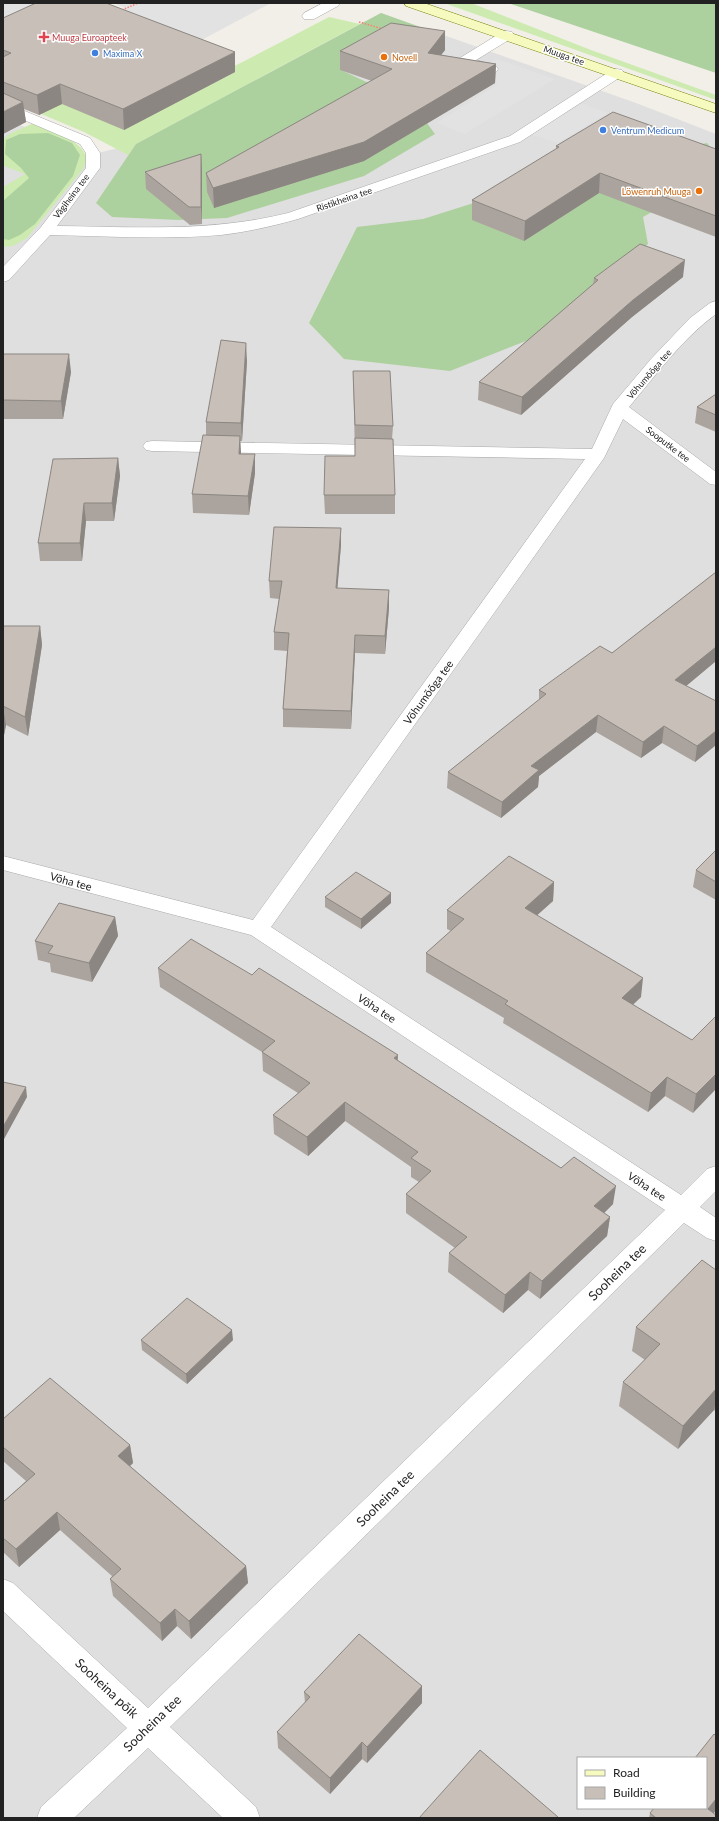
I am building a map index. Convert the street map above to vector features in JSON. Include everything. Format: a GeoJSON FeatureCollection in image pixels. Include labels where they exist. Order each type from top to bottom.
{"type":"FeatureCollection","features":[{"type":"Feature","properties":{"kind":"main road","name":"Muuga tee"},"geometry":{"type":"LineString","coordinates":[[411,3],[507,35],[716,109]]}},
{"type":"Feature","properties":{"kind":"street"},"geometry":{"type":"LineString","coordinates":[[309,16],[333,3]]}},
{"type":"Feature","properties":{"kind":"street"},"geometry":{"type":"LineString","coordinates":[[493,70],[465,61],[507,35]]}},
{"type":"Feature","properties":{"kind":"street","name":"Ristikheina tee"},"geometry":{"type":"LineString","coordinates":[[46,230],[171,232],[221,230],[262,224],[294,216],[515,139],[618,74]]}},
{"type":"Feature","properties":{"kind":"street","name":"Vägiheina tee"},"geometry":{"type":"LineString","coordinates":[[3,106],[85,141],[93,153],[93,168],[46,230],[9,261],[3,277]]}},
{"type":"Feature","properties":{"kind":"street","name":"Võhumõõga tee"},"geometry":{"type":"LineString","coordinates":[[258,929],[598,454],[620,408],[657,363],[696,321],[716,306]]}},
{"type":"Feature","properties":{"kind":"street","name":"Sooputke tee"},"geometry":{"type":"LineString","coordinates":[[620,408],[716,480]]}},
{"type":"Feature","properties":{"kind":"street"},"geometry":{"type":"LineString","coordinates":[[152,446],[598,454]]}},
{"type":"Feature","properties":{"kind":"street","name":"Võha tee"},"geometry":{"type":"LineString","coordinates":[[3,863],[258,929],[716,1231]]}},
{"type":"Feature","properties":{"kind":"street","name":"Sooheina tee"},"geometry":{"type":"LineString","coordinates":[[52,1818],[149,1727],[716,1176]]}},
{"type":"Feature","properties":{"kind":"street","name":"Sooheina põik"},"geometry":{"type":"LineString","coordinates":[[3,1592],[245,1818]]}},
{"type":"Feature","properties":{"kind":"path"},"geometry":{"type":"LineString","coordinates":[[118,12],[138,3]]}},
{"type":"Feature","properties":{"kind":"shaded area"},"geometry":{"type":"Polygon","coordinates":[[[3,3],[75,3],[3,36],[3,3]]]}},
{"type":"Feature","properties":{"kind":"shaded area"},"geometry":{"type":"Polygon","coordinates":[[[113,3],[271,3],[192,45],[112,14],[125,8],[113,3]]]}},
{"type":"Feature","properties":{"kind":"shaded area"},"geometry":{"type":"Polygon","coordinates":[[[381,13],[636,103],[716,134],[716,1818],[3,1818],[3,118],[37,132],[76,158],[136,144],[381,13]]]}},
{"type":"Feature","properties":{"kind":"shaded area"},"geometry":{"type":"Polygon","coordinates":[[[496,59],[555,79],[464,134],[437,123],[498,84],[471,74],[496,59]]]}},
{"type":"Feature","properties":{"kind":"shaded area"},"geometry":{"type":"Polygon","coordinates":[[[583,104],[608,113],[557,143],[530,134],[583,104]]]}},
{"type":"Feature","properties":{"kind":"green space"},"geometry":{"type":"Polygon","coordinates":[[[444,3],[471,3],[591,50],[716,95],[716,100],[444,3]]]}},
{"type":"Feature","properties":{"kind":"green space"},"geometry":{"type":"Polygon","coordinates":[[[508,3],[716,3],[716,73],[508,3]]]}},
{"type":"Feature","properties":{"kind":"green space"},"geometry":{"type":"Polygon","coordinates":[[[381,13],[420,27],[341,70],[413,104],[435,134],[364,176],[227,218],[179,220],[112,217],[96,203],[136,144],[381,13]]]}},
{"type":"Feature","properties":{"kind":"green space"},"geometry":{"type":"Polygon","coordinates":[[[329,17],[360,24],[136,144],[128,155],[84,132],[3,98],[3,69],[199,81],[210,85],[229,75],[223,72],[329,17]]]}},
{"type":"Feature","properties":{"kind":"green space"},"geometry":{"type":"Polygon","coordinates":[[[34,123],[64,136],[79,146],[86,157],[86,161],[83,169],[27,238],[13,246],[3,247],[3,187],[25,174],[4,166],[3,140],[9,134],[34,123]]]}},
{"type":"Feature","properties":{"kind":"green space"},"geometry":{"type":"Polygon","coordinates":[[[48,133],[72,143],[80,155],[73,176],[35,224],[20,235],[9,240],[3,239],[3,201],[29,178],[21,168],[5,154],[6,140],[20,134],[48,133]]]}},
{"type":"Feature","properties":{"kind":"green space"},"geometry":{"type":"Polygon","coordinates":[[[707,143],[716,154],[716,176],[643,217],[648,244],[559,328],[450,371],[344,359],[309,323],[357,227],[423,219],[549,179],[658,152],[707,143]]]}},
{"type":"Feature","properties":{"kind":"building","name":"Maxima X"},"geometry":{"type":"Polygon","coordinates":[[[36,3],[106,3],[235,52],[123,109],[60,84],[37,95],[3,82],[3,57],[11,53],[3,50],[3,18],[36,3]]]}},
{"type":"Feature","properties":{"kind":"building"},"geometry":{"type":"Polygon","coordinates":[[[391,23],[445,31],[428,53],[496,64],[364,142],[213,188],[206,173],[392,69],[340,51],[391,23]]]}},
{"type":"Feature","properties":{"kind":"building"},"geometry":{"type":"Polygon","coordinates":[[[3,93],[23,102],[3,112],[3,93]]]}},
{"type":"Feature","properties":{"kind":"building"},"geometry":{"type":"Polygon","coordinates":[[[613,112],[716,149],[716,216],[600,173],[525,221],[472,200],[559,147],[556,146],[613,112]]]}},
{"type":"Feature","properties":{"kind":"building"},"geometry":{"type":"Polygon","coordinates":[[[201,154],[201,207],[189,207],[145,172],[201,154]]]}},
{"type":"Feature","properties":{"kind":"building"},"geometry":{"type":"Polygon","coordinates":[[[640,244],[685,260],[633,300],[522,397],[479,382],[598,280],[594,278],[640,244]]]}},
{"type":"Feature","properties":{"kind":"building"},"geometry":{"type":"Polygon","coordinates":[[[221,340],[246,343],[241,423],[206,422],[221,340]]]}},
{"type":"Feature","properties":{"kind":"building"},"geometry":{"type":"Polygon","coordinates":[[[3,354],[69,354],[61,401],[3,400],[3,354]]]}},
{"type":"Feature","properties":{"kind":"building"},"geometry":{"type":"Polygon","coordinates":[[[353,371],[390,371],[393,426],[355,425],[353,371]]]}},
{"type":"Feature","properties":{"kind":"building"},"geometry":{"type":"Polygon","coordinates":[[[716,394],[716,415],[697,407],[716,394]]]}},
{"type":"Feature","properties":{"kind":"building"},"geometry":{"type":"Polygon","coordinates":[[[203,435],[240,436],[239,454],[255,454],[248,496],[192,494],[203,435]]]}},
{"type":"Feature","properties":{"kind":"building"},"geometry":{"type":"Polygon","coordinates":[[[355,438],[393,439],[395,495],[324,495],[325,456],[355,456],[355,438]]]}},
{"type":"Feature","properties":{"kind":"building"},"geometry":{"type":"Polygon","coordinates":[[[118,458],[112,503],[84,503],[80,543],[38,543],[53,459],[118,458]]]}},
{"type":"Feature","properties":{"kind":"building"},"geometry":{"type":"Polygon","coordinates":[[[274,527],[341,528],[336,588],[389,590],[385,636],[355,635],[351,711],[283,709],[289,633],[274,632],[282,581],[269,581],[274,527]]]}},
{"type":"Feature","properties":{"kind":"building"},"geometry":{"type":"Polygon","coordinates":[[[716,572],[716,647],[675,680],[716,701],[716,731],[697,746],[664,726],[643,742],[598,715],[531,766],[539,770],[502,802],[448,772],[546,694],[539,690],[600,646],[612,653],[716,572]]]}},
{"type":"Feature","properties":{"kind":"building"},"geometry":{"type":"Polygon","coordinates":[[[3,626],[40,626],[25,717],[3,706],[3,626]]]}},
{"type":"Feature","properties":{"kind":"building"},"geometry":{"type":"Polygon","coordinates":[[[716,850],[716,882],[696,870],[716,850]]]}},
{"type":"Feature","properties":{"kind":"building"},"geometry":{"type":"Polygon","coordinates":[[[509,856],[554,882],[525,908],[643,978],[622,998],[692,1040],[716,1016],[716,1074],[696,1094],[667,1077],[651,1093],[505,1004],[508,1001],[426,953],[464,919],[447,910],[509,856]]]}},
{"type":"Feature","properties":{"kind":"building"},"geometry":{"type":"Polygon","coordinates":[[[356,872],[391,893],[361,919],[325,897],[356,872]]]}},
{"type":"Feature","properties":{"kind":"building"},"geometry":{"type":"Polygon","coordinates":[[[59,903],[115,917],[89,963],[48,953],[53,946],[35,941],[59,903]]]}},
{"type":"Feature","properties":{"kind":"building"},"geometry":{"type":"Polygon","coordinates":[[[191,939],[252,975],[259,968],[398,1055],[394,1058],[561,1168],[574,1157],[616,1186],[594,1206],[610,1217],[542,1281],[530,1272],[505,1295],[449,1253],[467,1237],[406,1194],[431,1171],[411,1158],[418,1152],[345,1102],[307,1137],[273,1115],[310,1083],[262,1052],[275,1041],[158,968],[191,939]]]}},
{"type":"Feature","properties":{"kind":"building"},"geometry":{"type":"Polygon","coordinates":[[[3,1082],[26,1087],[3,1127],[3,1082]]]}},
{"type":"Feature","properties":{"kind":"building"},"geometry":{"type":"Polygon","coordinates":[[[702,1260],[716,1270],[716,1389],[683,1426],[623,1382],[660,1344],[636,1327],[702,1260]]]}},
{"type":"Feature","properties":{"kind":"building"},"geometry":{"type":"Polygon","coordinates":[[[187,1298],[232,1330],[186,1374],[141,1340],[187,1298]]]}},
{"type":"Feature","properties":{"kind":"building"},"geometry":{"type":"Polygon","coordinates":[[[50,1378],[130,1445],[118,1456],[246,1566],[189,1621],[175,1609],[160,1623],[110,1579],[121,1569],[57,1512],[16,1549],[3,1538],[3,1502],[35,1474],[3,1447],[3,1419],[50,1378]]]}},
{"type":"Feature","properties":{"kind":"building"},"geometry":{"type":"Polygon","coordinates":[[[359,1634],[422,1686],[367,1747],[362,1742],[330,1778],[277,1732],[310,1697],[304,1692],[359,1634]]]}},
{"type":"Feature","properties":{"kind":"building"},"geometry":{"type":"Polygon","coordinates":[[[714,1734],[716,1736],[716,1799],[708,1809],[716,1815],[716,1818],[656,1818],[650,1813],[653,1809],[707,1809],[707,1757],[696,1757],[714,1734]]]}},
{"type":"Feature","properties":{"kind":"building"},"geometry":{"type":"Polygon","coordinates":[[[480,1750],[558,1817],[419,1818],[480,1750]]]}},
{"type":"Feature","properties":{"kind":"place","name":"Muuga Euroapteek"},"geometry":{"type":"Point","coordinates":[44,37]}},
{"type":"Feature","properties":{"kind":"place","name":"Maxima X"},"geometry":{"type":"Point","coordinates":[95,53]}},
{"type":"Feature","properties":{"kind":"place","name":"Novell"},"geometry":{"type":"Point","coordinates":[384,57]}},
{"type":"Feature","properties":{"kind":"place","name":"Ventrum Medicum"},"geometry":{"type":"Point","coordinates":[603,130]}},
{"type":"Feature","properties":{"kind":"place","name":"Löwenruh Muuga"},"geometry":{"type":"Point","coordinates":[699,191]}}]}
